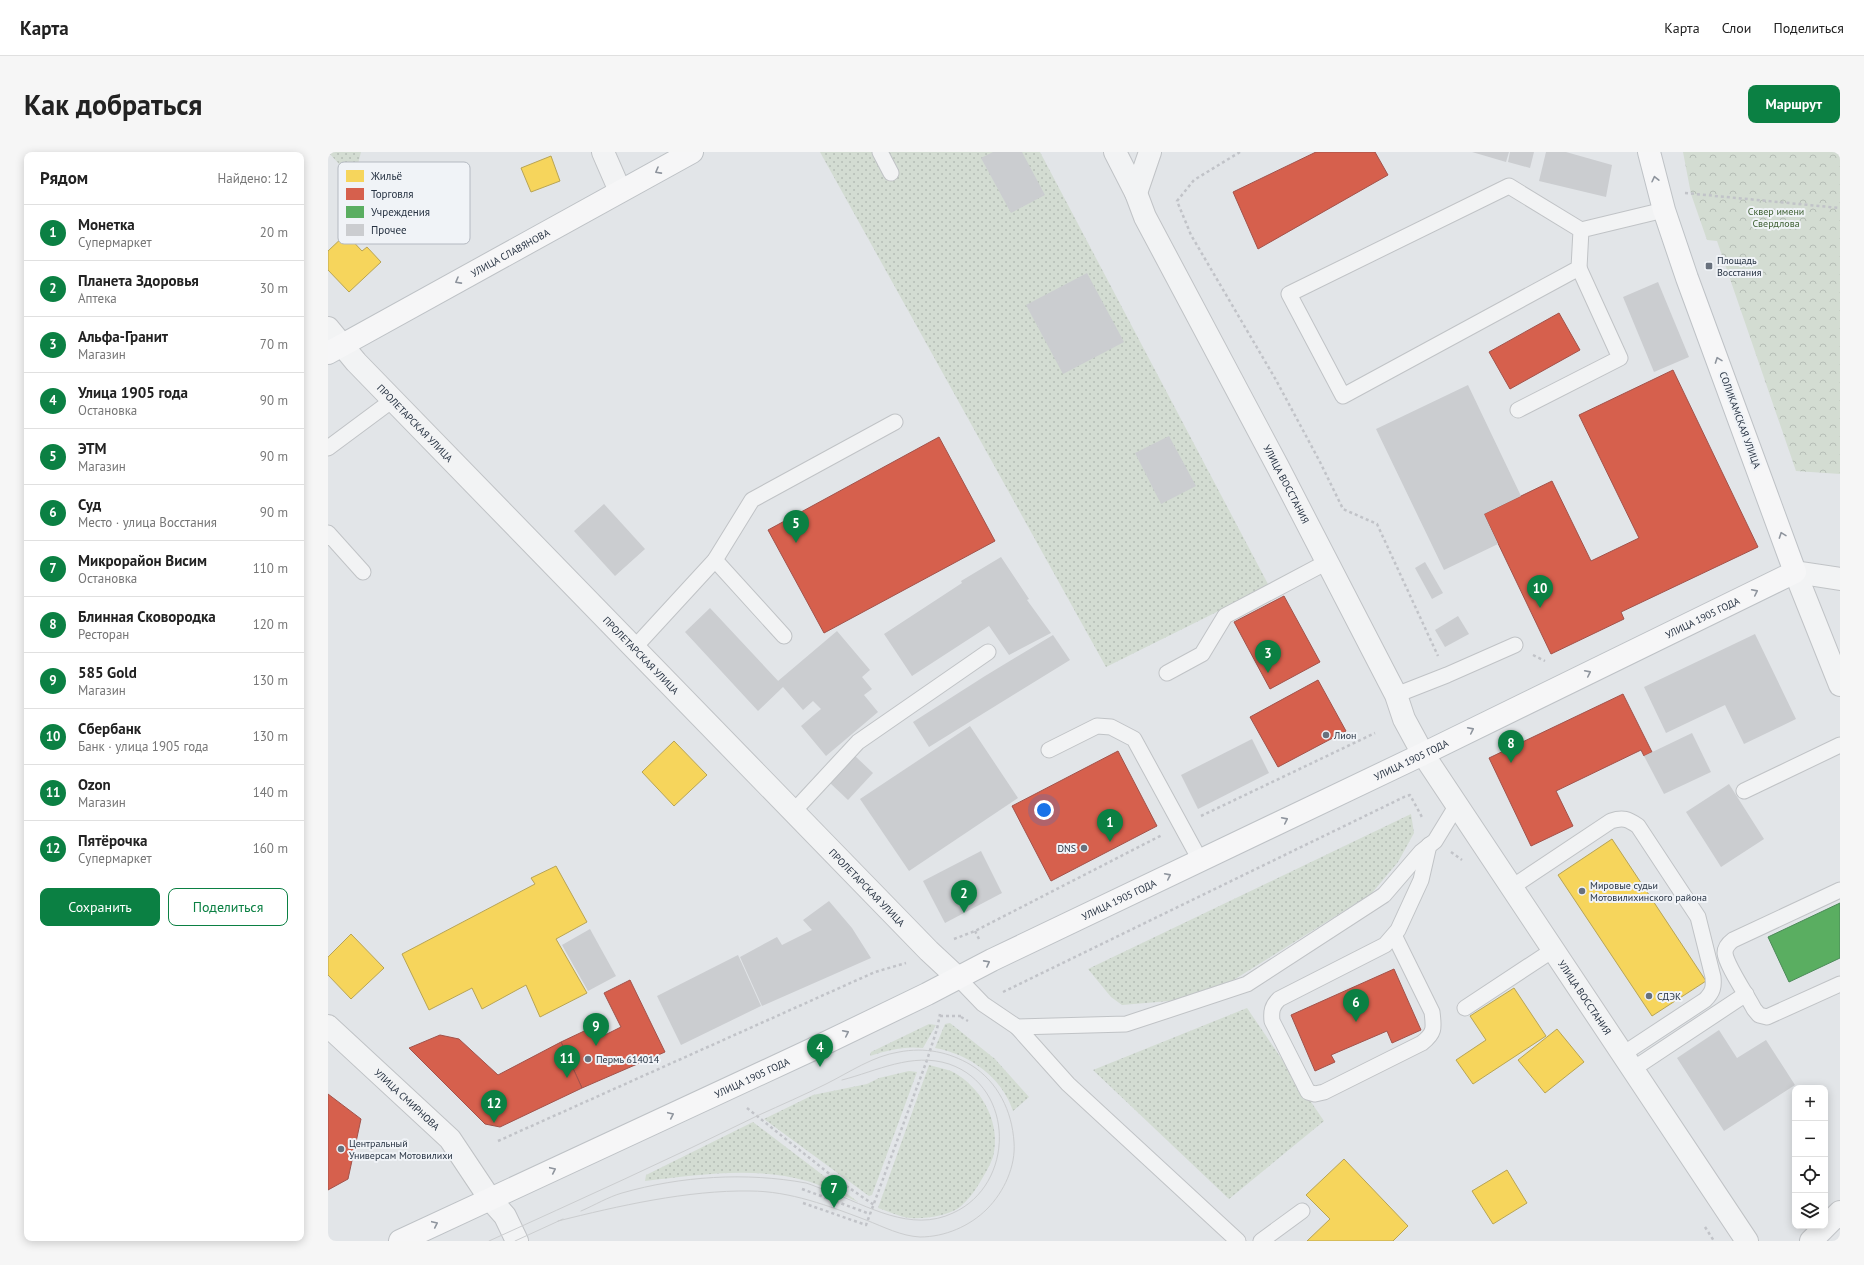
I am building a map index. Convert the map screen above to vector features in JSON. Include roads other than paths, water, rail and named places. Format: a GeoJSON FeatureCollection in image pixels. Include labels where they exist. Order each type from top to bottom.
{"type":"FeatureCollection","features":[{"type":"Feature","properties":{"kind":"main road","name":"УЛИЦА СЛАВЯНОВА"},"geometry":{"type":"LineString","coordinates":[[335,350],[692,152]]}},
{"type":"Feature","properties":{"kind":"main road","name":"СОЛИКАМСКАЯ УЛИЦА"},"geometry":{"type":"LineString","coordinates":[[1649,152],[1661,201],[1795,572]]}},
{"type":"Feature","properties":{"kind":"main road","name":"УЛИЦА 1905 ГОДА"},"geometry":{"type":"LineString","coordinates":[[400,1241],[811,1050],[992,960],[1423,754],[1795,572]]}},
{"type":"Feature","properties":{"kind":"street"},"geometry":{"type":"LineString","coordinates":[[604,152],[620,192]]}},
{"type":"Feature","properties":{"kind":"street"},"geometry":{"type":"LineString","coordinates":[[1115,152],[1136,193]]}},
{"type":"Feature","properties":{"kind":"street"},"geometry":{"type":"LineString","coordinates":[[1136,193],[1150,152]]}},
{"type":"Feature","properties":{"kind":"street","name":"УЛИЦА ВОССТАНИЯ"},"geometry":{"type":"LineString","coordinates":[[1136,193],[1145,217],[1396,695],[1404,719],[1423,754],[1747,1241]]}},
{"type":"Feature","properties":{"kind":"street","name":"ПРОЛЕТАРСКАЯ УЛИЦА"},"geometry":{"type":"LineString","coordinates":[[328,328],[335,350],[394,399],[929,951],[958,978]]}},
{"type":"Feature","properties":{"kind":"street"},"geometry":{"type":"LineString","coordinates":[[1795,572],[1840,579]]}},
{"type":"Feature","properties":{"kind":"street","name":"СОЛИКАМСКАЯ УЛИЦА"},"geometry":{"type":"LineString","coordinates":[[1795,572],[1840,685]]}},
{"type":"Feature","properties":{"kind":"street","name":"УЛИЦА СМИРНОВА"},"geometry":{"type":"LineString","coordinates":[[328,1026],[450,1140],[490,1198],[505,1216],[518,1241]]}},
{"type":"Feature","properties":{"kind":"street"},"geometry":{"type":"LineString","coordinates":[[1811,1241],[1840,1212]]}},
{"type":"Feature","properties":{"kind":"lane"},"geometry":{"type":"LineString","coordinates":[[880,152],[891,173]]}},
{"type":"Feature","properties":{"kind":"lane"},"geometry":{"type":"LineString","coordinates":[[1579,268],[1343,396],[1289,294],[1510,186],[1581,230]]}},
{"type":"Feature","properties":{"kind":"lane"},"geometry":{"type":"LineString","coordinates":[[1581,230],[1661,201]]}},
{"type":"Feature","properties":{"kind":"lane"},"geometry":{"type":"LineString","coordinates":[[1518,410],[1620,358],[1579,268],[1581,230]]}},
{"type":"Feature","properties":{"kind":"lane"},"geometry":{"type":"LineString","coordinates":[[328,448],[394,399]]}},
{"type":"Feature","properties":{"kind":"lane"},"geometry":{"type":"LineString","coordinates":[[635,647],[715,560],[752,500],[895,422]]}},
{"type":"Feature","properties":{"kind":"lane"},"geometry":{"type":"LineString","coordinates":[[328,533],[363,572]]}},
{"type":"Feature","properties":{"kind":"lane"},"geometry":{"type":"LineString","coordinates":[[715,560],[784,636]]}},
{"type":"Feature","properties":{"kind":"lane"},"geometry":{"type":"LineString","coordinates":[[1167,673],[1202,654],[1226,616],[1327,562]]}},
{"type":"Feature","properties":{"kind":"lane"},"geometry":{"type":"LineString","coordinates":[[1396,695],[1447,676],[1515,645]]}},
{"type":"Feature","properties":{"kind":"lane"},"geometry":{"type":"LineString","coordinates":[[794,811],[858,742],[988,652]]}},
{"type":"Feature","properties":{"kind":"lane"},"geometry":{"type":"LineString","coordinates":[[1049,750],[1097,726],[1111,727],[1134,739],[1200,860]]}},
{"type":"Feature","properties":{"kind":"lane"},"geometry":{"type":"LineString","coordinates":[[1744,791],[1840,745]]}},
{"type":"Feature","properties":{"kind":"lane"},"geometry":{"type":"LineString","coordinates":[[1017,1027],[1126,1024],[1247,984],[1384,895],[1432,843],[1457,805]]}},
{"type":"Feature","properties":{"kind":"lane"},"geometry":{"type":"LineString","coordinates":[[1512,887],[1611,821],[1620,818],[1629,819],[1638,826],[1698,917],[1713,976],[1714,986],[1712,993],[1705,1000],[1628,1062]]}},
{"type":"Feature","properties":{"kind":"lane"},"geometry":{"type":"LineString","coordinates":[[1394,935],[1432,1012],[1434,1025],[1431,1036],[1422,1043],[1324,1092],[1315,1094],[1308,1092],[1272,1021],[1271,1012],[1273,1004],[1279,999],[1385,945],[1398,930],[1421,880],[1432,843]]}},
{"type":"Feature","properties":{"kind":"lane"},"geometry":{"type":"LineString","coordinates":[[1840,890],[1733,940],[1727,945],[1725,952],[1727,961],[1759,1015],[1767,1017],[1840,984]]}},
{"type":"Feature","properties":{"kind":"lane"},"geometry":{"type":"LineString","coordinates":[[1465,1008],[1553,950]]}},
{"type":"Feature","properties":{"kind":"lane"},"geometry":{"type":"LineString","coordinates":[[958,978],[983,1004],[1017,1027],[1068,1084],[1238,1241]]}},
{"type":"Feature","properties":{"kind":"lane"},"geometry":{"type":"LineString","coordinates":[[1628,1062],[1746,994]]}},
{"type":"Feature","properties":{"kind":"lane"},"geometry":{"type":"LineString","coordinates":[[1261,1241],[1302,1210]]}},
{"type":"Feature","properties":{"kind":"tram line"},"geometry":{"type":"LineString","coordinates":[[489,1241],[826,1084],[871,1061],[889,1054],[927,1050],[954,1057],[971,1065],[989,1080],[1002,1098],[1007,1108],[1013,1130],[1013,1160],[1008,1178],[999,1195],[987,1209],[973,1221],[948,1233],[939,1235],[920,1237],[906,1235],[795,1196],[750,1191],[726,1191],[678,1196],[558,1221]]}},
{"type":"Feature","properties":{"kind":"tram line"},"geometry":{"type":"LineString","coordinates":[[581,1211],[617,1195],[644,1187],[690,1179],[737,1177],[806,1183],[874,1210],[906,1219],[921,1220],[937,1218],[953,1213],[973,1200],[988,1181],[997,1160],[999,1137],[996,1114],[987,1093],[971,1076],[949,1064],[922,1060],[895,1064],[842,1080]]}},
{"type":"Feature","properties":{"kind":"tram line"},"geometry":{"type":"LineString","coordinates":[[515,1241],[563,1219]]}},
{"type":"Feature","properties":{"kind":"place","name":"Площадь Восстания"},"geometry":{"type":"Point","coordinates":[1709,266]}},
{"type":"Feature","properties":{"kind":"place","name":"ЭТМ"},"geometry":{"type":"Point","coordinates":[796,543]}},
{"type":"Feature","properties":{"kind":"place","name":"Сбербанк"},"geometry":{"type":"Point","coordinates":[1540,608]}},
{"type":"Feature","properties":{"kind":"place","name":"Альфа-Гранит"},"geometry":{"type":"Point","coordinates":[1268,673]}},
{"type":"Feature","properties":{"kind":"place","name":"Лион"},"geometry":{"type":"Point","coordinates":[1326,735]}},
{"type":"Feature","properties":{"kind":"place","name":"Блинная Сковородка"},"geometry":{"type":"Point","coordinates":[1511,763]}},
{"type":"Feature","properties":{"kind":"place","name":"Монетка"},"geometry":{"type":"Point","coordinates":[1110,842]}},
{"type":"Feature","properties":{"kind":"place","name":"DNS"},"geometry":{"type":"Point","coordinates":[1084,848]}},
{"type":"Feature","properties":{"kind":"place","name":"Мировые судьи Мотовилихинского района"},"geometry":{"type":"Point","coordinates":[1582,891]}},
{"type":"Feature","properties":{"kind":"place","name":"Планета Здоровья"},"geometry":{"type":"Point","coordinates":[964,913]}},
{"type":"Feature","properties":{"kind":"place","name":"СДЭК"},"geometry":{"type":"Point","coordinates":[1649,996]}},
{"type":"Feature","properties":{"kind":"place","name":"Суд"},"geometry":{"type":"Point","coordinates":[1356,1022]}},
{"type":"Feature","properties":{"kind":"place","name":"585 Gold"},"geometry":{"type":"Point","coordinates":[596,1046]}},
{"type":"Feature","properties":{"kind":"place","name":"Пермь 614014"},"geometry":{"type":"Point","coordinates":[588,1059]}},
{"type":"Feature","properties":{"kind":"place","name":"Улица 1905 года"},"geometry":{"type":"Point","coordinates":[820,1067]}},
{"type":"Feature","properties":{"kind":"place","name":"Ozon"},"geometry":{"type":"Point","coordinates":[567,1078]}},
{"type":"Feature","properties":{"kind":"place","name":"Пятёрочка"},"geometry":{"type":"Point","coordinates":[494,1123]}},
{"type":"Feature","properties":{"kind":"place","name":"Центральный Универсам Мотовилихи"},"geometry":{"type":"Point","coordinates":[341,1149]}},
{"type":"Feature","properties":{"kind":"place","name":"Микрорайон Висим"},"geometry":{"type":"Point","coordinates":[834,1208]}},
{"type":"Feature","properties":{"kind":"park label","name":"Сквер имени Свердлова"},"geometry":{"type":"Point","coordinates":[1776,216]}}]}
